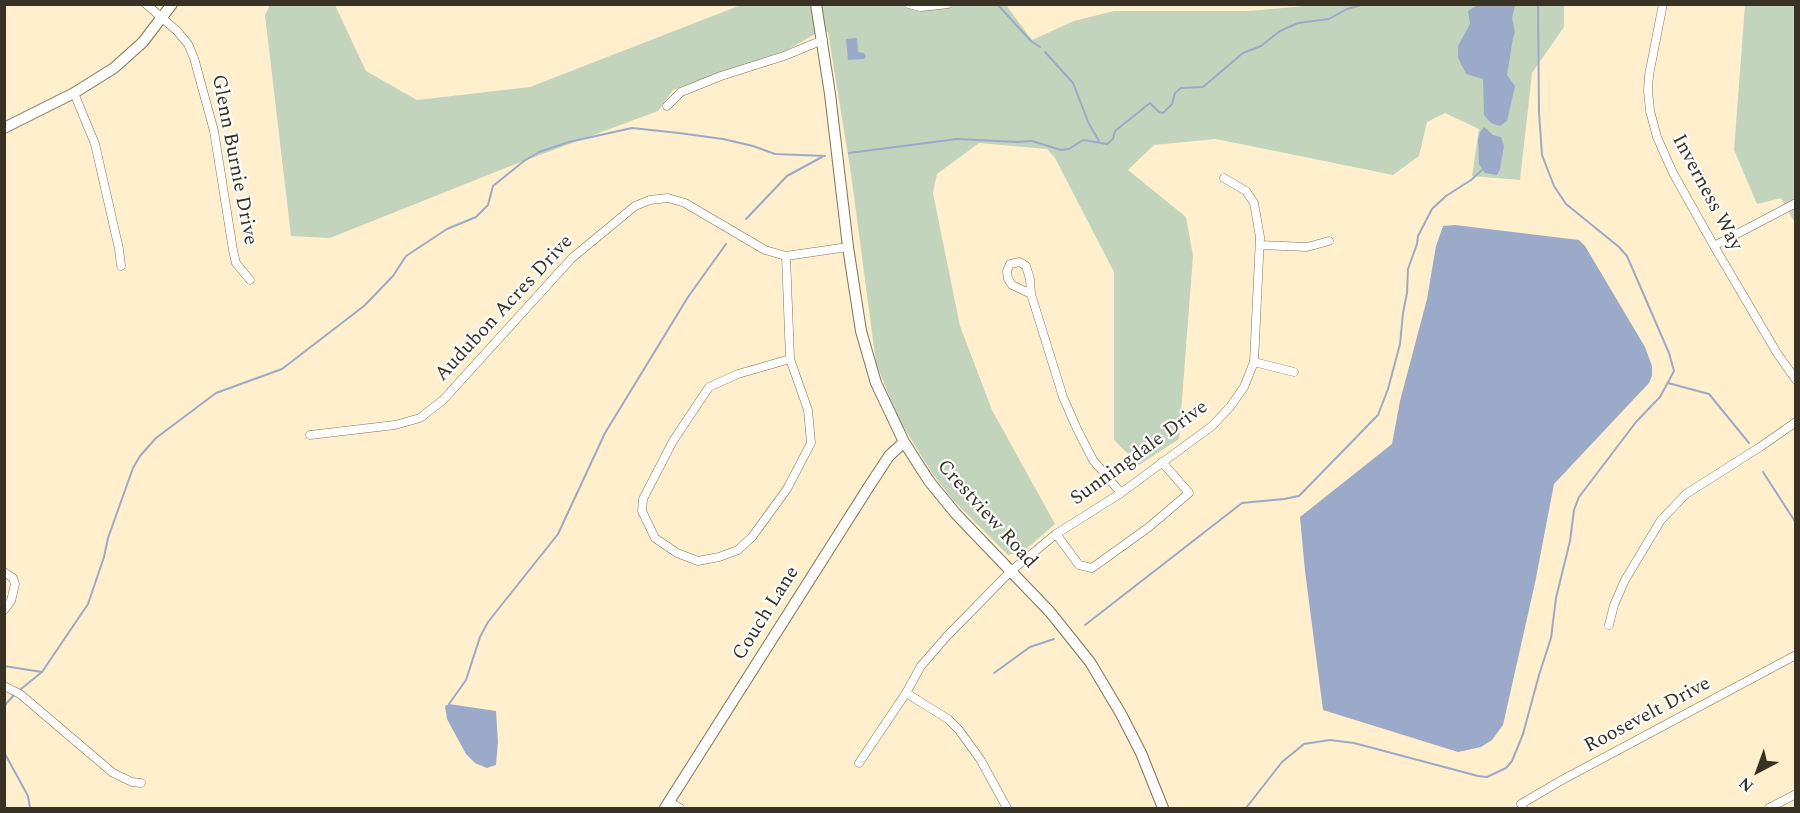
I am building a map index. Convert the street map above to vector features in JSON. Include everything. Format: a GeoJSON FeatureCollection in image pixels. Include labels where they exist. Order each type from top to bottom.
{"type":"FeatureCollection","features":[{"type":"Feature","properties":{"kind":"street","name":"Glenn Burnie Drive"},"geometry":{"type":"LineString","coordinates":[[146,4],[177,31],[188,44],[200,74],[214,131],[236,263],[250,280]]}},
{"type":"Feature","properties":{"kind":"street"},"geometry":{"type":"LineString","coordinates":[[4,128],[103,76],[129,56],[162,20],[172,4]]}},
{"type":"Feature","properties":{"kind":"street","name":"Crestview Road"},"geometry":{"type":"LineString","coordinates":[[816,4],[823,40],[848,247],[864,341],[876,383],[904,442],[929,482],[1050,612],[1104,683],[1141,753],[1163,808]]}},
{"type":"Feature","properties":{"kind":"street"},"geometry":{"type":"LineString","coordinates":[[909,4],[921,7],[948,4]]}},
{"type":"Feature","properties":{"kind":"street","name":"Inverness Way"},"geometry":{"type":"LineString","coordinates":[[1663,4],[1648,75],[1650,111],[1657,137],[1673,173],[1714,246],[1777,353],[1796,380]]}},
{"type":"Feature","properties":{"kind":"street"},"geometry":{"type":"LineString","coordinates":[[667,106],[681,92],[823,40]]}},
{"type":"Feature","properties":{"kind":"street"},"geometry":{"type":"LineString","coordinates":[[74,93],[95,144],[121,266]]}},
{"type":"Feature","properties":{"kind":"street","name":"Sunningdale Drive"},"geometry":{"type":"LineString","coordinates":[[859,763],[906,693],[921,666],[1011,571],[1056,534],[1121,493],[1212,426],[1230,407],[1244,387],[1254,362],[1260,245],[1258,218],[1254,203],[1246,191],[1224,178]]}},
{"type":"Feature","properties":{"kind":"street","name":"Audubon Acres Drive"},"geometry":{"type":"LineString","coordinates":[[310,435],[395,425],[420,418],[443,400],[572,258],[641,203],[659,198],[676,199],[765,250],[786,256],[848,247]]}},
{"type":"Feature","properties":{"kind":"street"},"geometry":{"type":"LineString","coordinates":[[1714,246],[1796,203]]}},
{"type":"Feature","properties":{"kind":"street"},"geometry":{"type":"LineString","coordinates":[[1260,245],[1307,247],[1329,241]]}},
{"type":"Feature","properties":{"kind":"street"},"geometry":{"type":"LineString","coordinates":[[786,256],[790,359],[808,410],[811,443],[787,489],[752,537],[738,550],[698,561],[677,553],[655,538],[642,512],[643,499],[673,441],[709,387],[738,374],[790,359]]}},
{"type":"Feature","properties":{"kind":"street"},"geometry":{"type":"LineString","coordinates":[[1031,294],[1064,397],[1077,429],[1093,460],[1121,493]]}},
{"type":"Feature","properties":{"kind":"street"},"geometry":{"type":"LineString","coordinates":[[1254,362],[1294,372]]}},
{"type":"Feature","properties":{"kind":"street"},"geometry":{"type":"LineString","coordinates":[[1609,625],[1614,605],[1625,580],[1661,520],[1686,494],[1796,422]]}},
{"type":"Feature","properties":{"kind":"street","name":"Couch Lane"},"geometry":{"type":"LineString","coordinates":[[667,805],[889,456],[904,442]]}},
{"type":"Feature","properties":{"kind":"street"},"geometry":{"type":"LineString","coordinates":[[1056,534],[1079,565],[1092,568],[1149,527],[1189,493],[1162,462]]}},
{"type":"Feature","properties":{"kind":"street"},"geometry":{"type":"LineString","coordinates":[[4,572],[13,578],[15,584],[11,601],[4,610]]}},
{"type":"Feature","properties":{"kind":"street","name":"Roosevelt Drive"},"geometry":{"type":"LineString","coordinates":[[1523,808],[1521,804],[1562,780],[1796,655]]}},
{"type":"Feature","properties":{"kind":"street"},"geometry":{"type":"LineString","coordinates":[[4,686],[20,694],[113,773],[141,783]]}},
{"type":"Feature","properties":{"kind":"street"},"geometry":{"type":"LineString","coordinates":[[906,693],[948,719],[959,730],[980,759],[1007,808]]}},
{"type":"Feature","properties":{"kind":"street"},"geometry":{"type":"LineString","coordinates":[[1769,808],[1796,794]]}},
{"type":"Feature","properties":{"kind":"street"},"geometry":{"type":"LineString","coordinates":[[667,805],[680,808]]}},
{"type":"Feature","properties":{"kind":"green space"},"geometry":{"type":"Polygon","coordinates":[[[1329,4],[1564,5],[1564,27],[1532,73],[1520,180],[1472,176],[1479,129],[1445,113],[1427,122],[1419,156],[1393,175],[1216,139],[1154,145],[1128,170],[1186,217],[1193,256],[1179,439],[1139,465],[1114,440],[1114,272],[1055,158],[1047,149],[979,143],[937,174],[933,193],[960,326],[992,410],[1055,524],[1024,551],[1008,555],[952,499],[932,473],[898,418],[876,363],[851,174],[828,32],[817,33],[787,50],[673,90],[658,111],[513,165],[330,238],[291,236],[265,15],[270,5],[335,5],[366,71],[417,100],[530,87],[741,5],[1006,5],[1032,40],[1074,21],[1114,11],[1248,11],[1329,4]]]}},
{"type":"Feature","properties":{"kind":"green space"},"geometry":{"type":"Polygon","coordinates":[[[1745,5],[1795,5],[1795,223],[1781,198],[1757,204],[1734,150],[1745,5]]]}},
{"type":"Feature","properties":{"kind":"water"},"geometry":{"type":"Polygon","coordinates":[[[1479,4],[1515,5],[1512,18],[1515,33],[1507,75],[1515,86],[1507,121],[1500,126],[1491,123],[1484,115],[1483,79],[1466,74],[1458,58],[1458,46],[1470,24],[1468,11],[1479,4]]]}},
{"type":"Feature","properties":{"kind":"water"},"geometry":{"type":"Polygon","coordinates":[[[857,38],[858,52],[864,53],[866,57],[848,60],[846,39],[857,38]]]}},
{"type":"Feature","properties":{"kind":"water"},"geometry":{"type":"Polygon","coordinates":[[[1484,127],[1493,135],[1501,137],[1504,146],[1497,175],[1485,173],[1479,164],[1478,140],[1484,127]]]}},
{"type":"Feature","properties":{"kind":"water"},"geometry":{"type":"Polygon","coordinates":[[[1455,225],[1579,240],[1585,246],[1645,347],[1652,366],[1649,383],[1554,484],[1535,583],[1503,725],[1492,740],[1481,747],[1458,752],[1323,710],[1300,517],[1392,444],[1400,401],[1427,299],[1436,246],[1443,226],[1455,225]]]}},
{"type":"Feature","properties":{"kind":"water"},"geometry":{"type":"Polygon","coordinates":[[[449,704],[496,711],[498,742],[496,765],[487,768],[475,763],[466,754],[447,719],[445,706],[449,704]]]}},
{"type":"Feature","properties":{"kind":"waterway"},"geometry":{"type":"LineString","coordinates":[[997,4],[1031,41],[1040,47]]}},
{"type":"Feature","properties":{"kind":"waterway"},"geometry":{"type":"LineString","coordinates":[[849,153],[957,139],[1032,141],[1061,150],[1069,149],[1083,140],[1107,144],[1113,139],[1115,131],[1150,103],[1163,113],[1172,104],[1175,93],[1181,88],[1203,87],[1243,53],[1261,46],[1280,31],[1298,23],[1329,19],[1347,9],[1365,4]]}},
{"type":"Feature","properties":{"kind":"waterway"},"geometry":{"type":"LineString","coordinates":[[1246,808],[1282,762],[1304,744],[1330,740],[1354,743],[1478,776],[1487,777],[1506,768],[1512,761],[1523,734],[1551,638],[1556,598],[1570,541],[1574,510],[1579,497],[1636,422],[1660,397],[1674,371],[1669,353],[1627,256],[1566,204],[1554,186],[1542,155],[1539,112],[1538,4]]}},
{"type":"Feature","properties":{"kind":"waterway"},"geometry":{"type":"LineString","coordinates":[[1045,52],[1073,83],[1089,124],[1099,141]]}},
{"type":"Feature","properties":{"kind":"waterway"},"geometry":{"type":"LineString","coordinates":[[21,689],[42,672],[88,604],[133,468],[156,438],[216,393],[282,369],[364,306],[393,276],[406,256],[447,229],[476,217],[488,205],[493,186],[524,161],[539,152],[569,142],[632,128],[723,139],[775,154],[825,156]]}},
{"type":"Feature","properties":{"kind":"waterway"},"geometry":{"type":"LineString","coordinates":[[746,219],[787,176],[822,157]]}},
{"type":"Feature","properties":{"kind":"waterway"},"geometry":{"type":"LineString","coordinates":[[1085,625],[1242,503],[1299,496],[1378,415],[1388,389],[1400,344],[1408,269],[1418,236],[1432,209],[1482,170]]}},
{"type":"Feature","properties":{"kind":"waterway"},"geometry":{"type":"LineString","coordinates":[[449,704],[466,680],[480,637],[488,622],[558,534],[605,433],[688,297],[726,244]]}},
{"type":"Feature","properties":{"kind":"waterway"},"geometry":{"type":"LineString","coordinates":[[1668,383],[1709,394],[1749,443]]}},
{"type":"Feature","properties":{"kind":"waterway"},"geometry":{"type":"LineString","coordinates":[[1763,472],[1796,523]]}},
{"type":"Feature","properties":{"kind":"waterway"},"geometry":{"type":"LineString","coordinates":[[994,673],[1030,647],[1054,639]]}},
{"type":"Feature","properties":{"kind":"waterway"},"geometry":{"type":"LineString","coordinates":[[4,666],[42,672]]}},
{"type":"Feature","properties":{"kind":"waterway"},"geometry":{"type":"LineString","coordinates":[[4,706],[14,695]]}},
{"type":"Feature","properties":{"kind":"waterway"},"geometry":{"type":"LineString","coordinates":[[4,752],[28,796],[30,808]]}}]}
